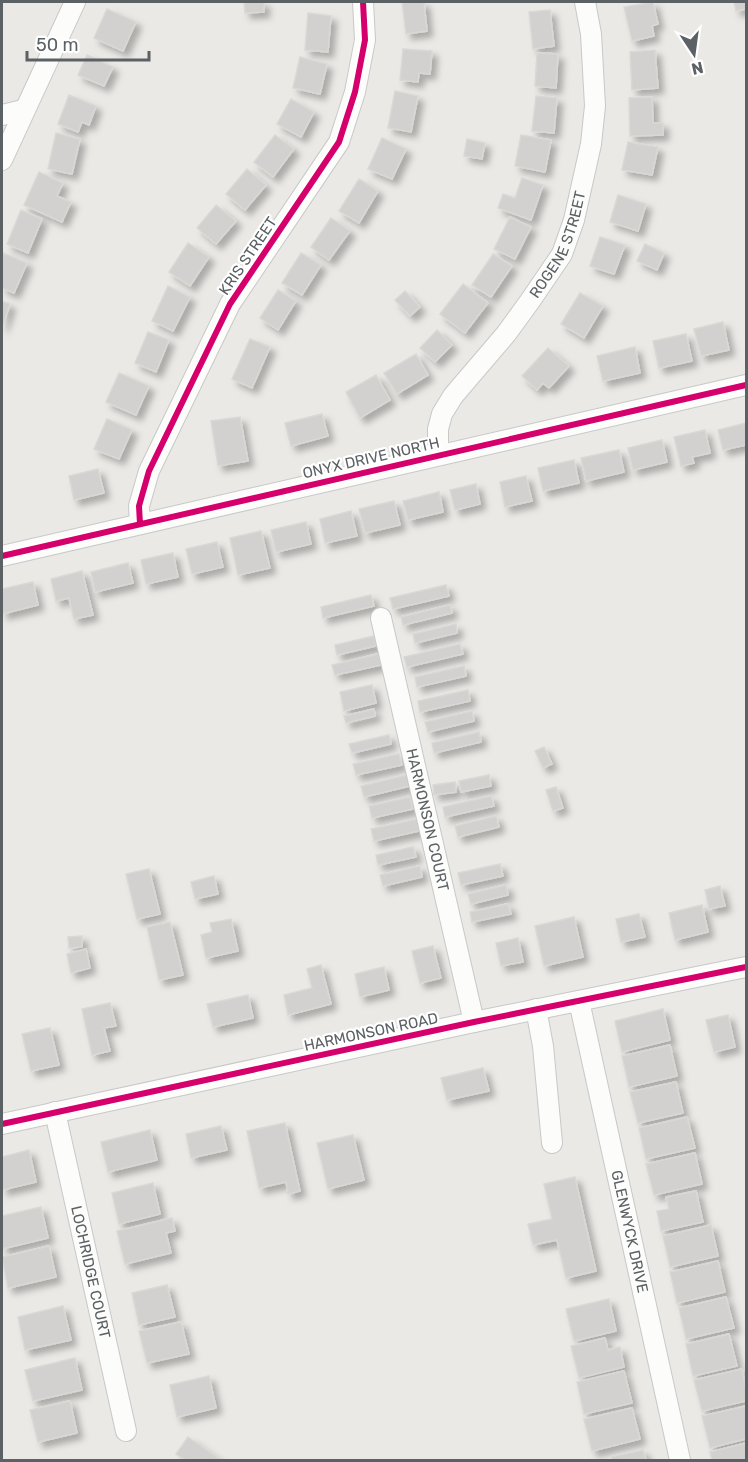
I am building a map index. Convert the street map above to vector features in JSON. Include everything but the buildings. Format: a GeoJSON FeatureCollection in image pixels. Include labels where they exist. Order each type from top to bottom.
{"type":"FeatureCollection","features":[{"type":"Feature","properties":{"kind":"street"},"geometry":{"type":"LineString","coordinates":[[2,160],[23,110],[75,2]]}},
{"type":"Feature","properties":{"kind":"street","name":"KRIS STREET"},"geometry":{"type":"LineString","coordinates":[[140,524],[139,506],[149,471],[230,304],[339,142],[355,92],[365,40],[363,2]]}},
{"type":"Feature","properties":{"kind":"street","name":"ROGENE STREET"},"geometry":{"type":"LineString","coordinates":[[438,455],[438,429],[442,414],[453,396],[531,302],[562,254],[574,220],[591,144],[595,106],[591,34],[585,2]]}},
{"type":"Feature","properties":{"kind":"street"},"geometry":{"type":"LineString","coordinates":[[2,115],[23,110]]}},
{"type":"Feature","properties":{"kind":"street","name":"ONYX DRIVE NORTH"},"geometry":{"type":"LineString","coordinates":[[2,556],[747,384]]}},
{"type":"Feature","properties":{"kind":"street","name":"HARMONSON COURT"},"geometry":{"type":"LineString","coordinates":[[381,618],[474,1022]]}},
{"type":"Feature","properties":{"kind":"street","name":"HARMONSON ROAD"},"geometry":{"type":"LineString","coordinates":[[2,1124],[474,1022],[747,967]]}},
{"type":"Feature","properties":{"kind":"street","name":"GLENWYCK DRIVE"},"geometry":{"type":"LineString","coordinates":[[579,1001],[680,1461]]}},
{"type":"Feature","properties":{"kind":"street"},"geometry":{"type":"LineString","coordinates":[[536,1009],[543,1046],[552,1143]]}},
{"type":"Feature","properties":{"kind":"street","name":"LOCHRIDGE COURT"},"geometry":{"type":"LineString","coordinates":[[55,1112],[126,1431]]}},
{"type":"Feature","properties":{"kind":"cycle path"},"geometry":{"type":"LineString","coordinates":[[140,524],[139,506],[149,471],[230,304],[339,142],[355,92],[365,40],[363,2]]}},
{"type":"Feature","properties":{"kind":"cycle path"},"geometry":{"type":"LineString","coordinates":[[2,556],[746,385]]}},
{"type":"Feature","properties":{"kind":"cycle path"},"geometry":{"type":"LineString","coordinates":[[2,1124],[474,1022],[746,967]]}}]}
